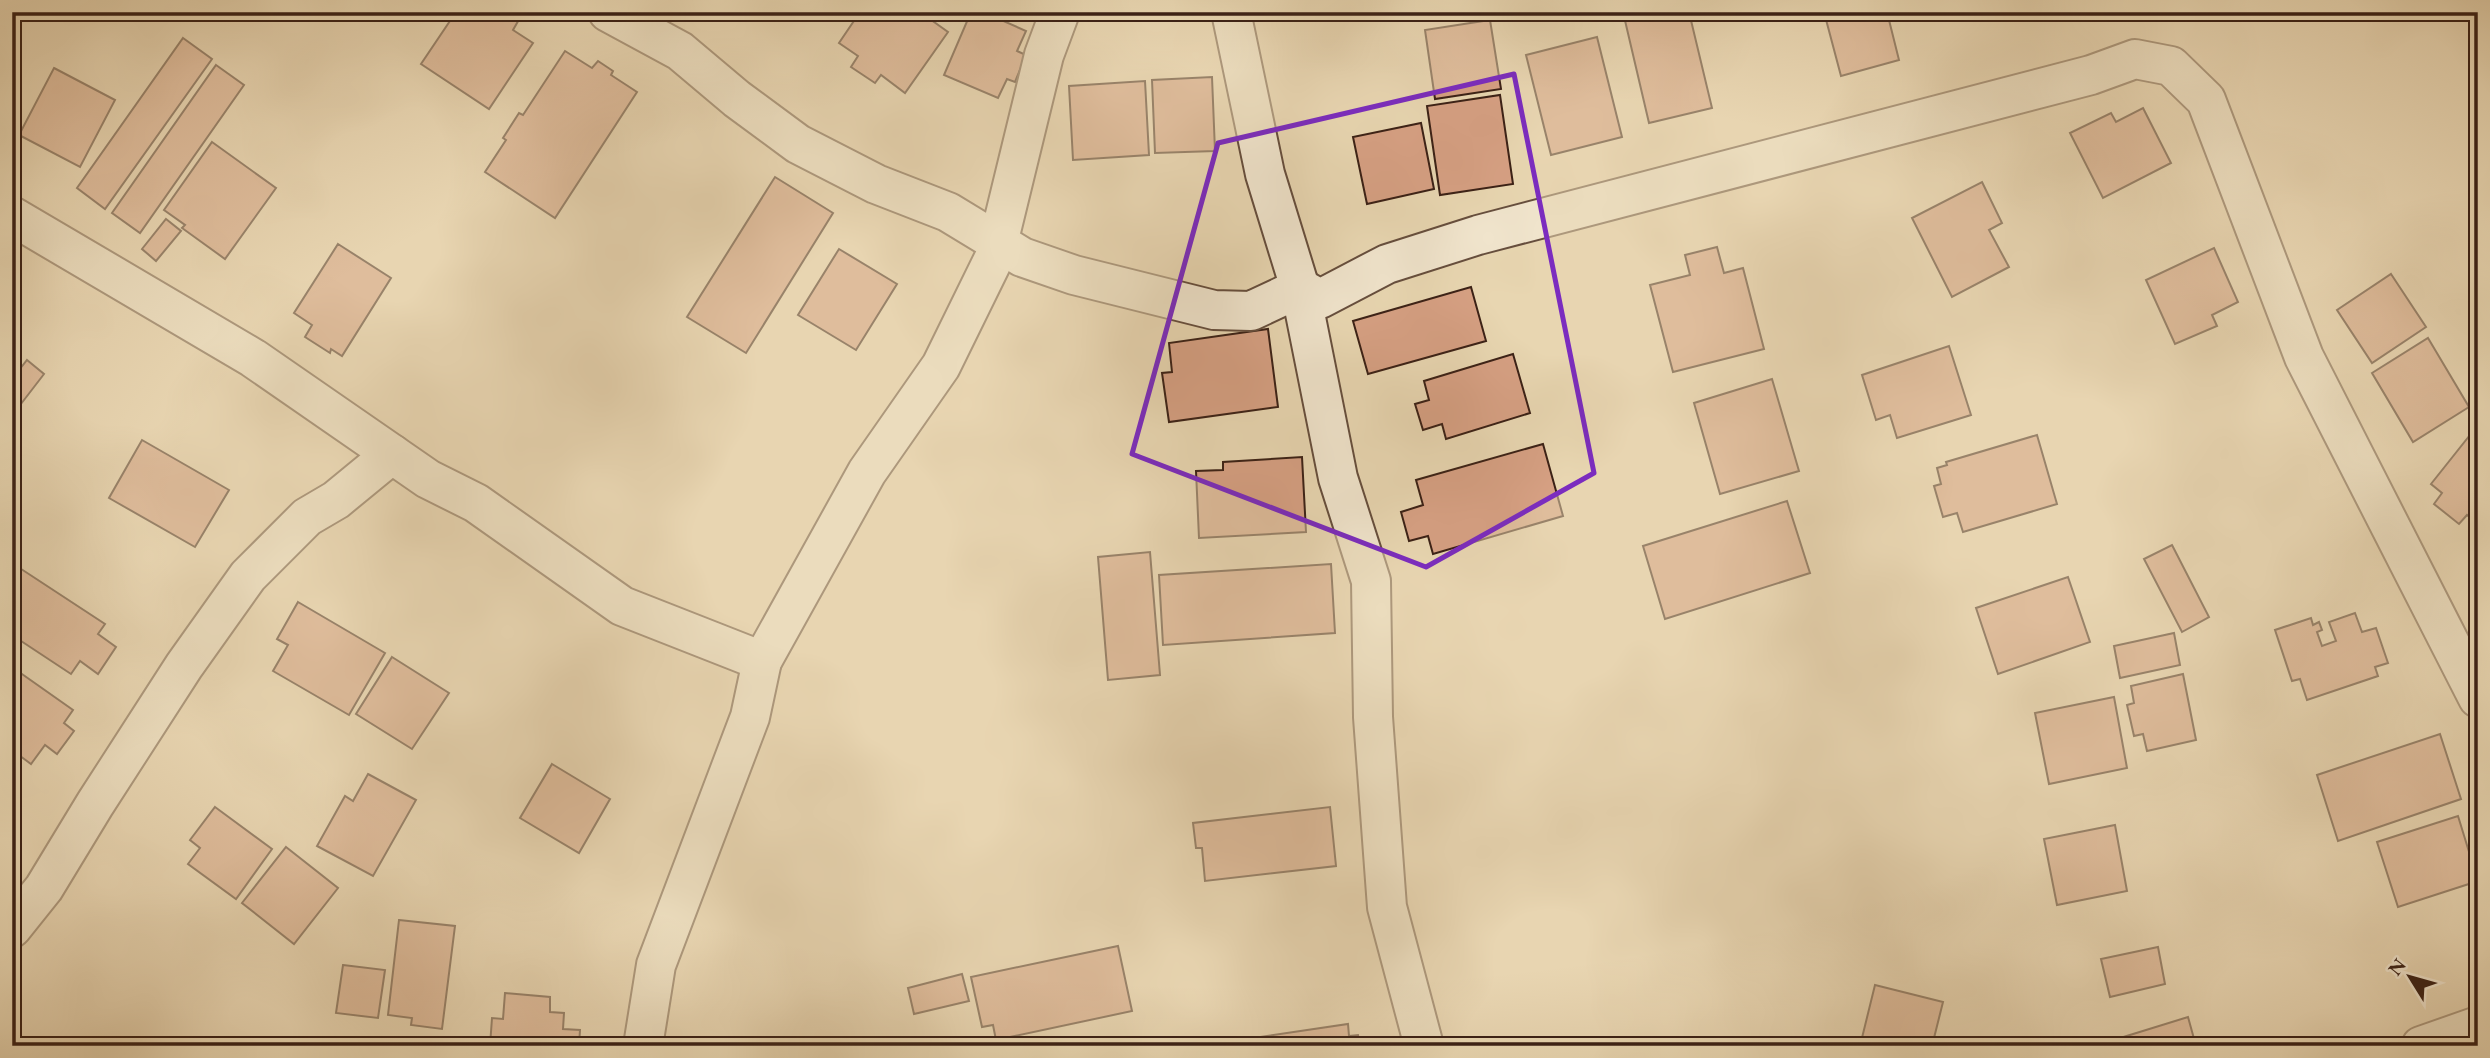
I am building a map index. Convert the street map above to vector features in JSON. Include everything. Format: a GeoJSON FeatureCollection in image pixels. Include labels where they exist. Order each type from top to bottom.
{"type":"FeatureCollection","features":[{"type":"Feature","properties":{"kind":"street"},"geometry":{"type":"LineString","coordinates":[[608,12],[680,51],[737,100],[798,144],[876,184],[948,212],[1022,257],[1074,275],[1214,310],[1251,311],[1300,288]]}},
{"type":"Feature","properties":{"kind":"street"},"geometry":{"type":"LineString","coordinates":[[643,1046],[656,965],[750,717],[762,661],[867,472],[941,366],[999,243],[1044,55],[1060,12]]}},
{"type":"Feature","properties":{"kind":"street"},"geometry":{"type":"LineString","coordinates":[[1231,12],[1265,174],[1300,288],[1338,478],[1371,581],[1373,717],[1387,907],[1424,1046]]}},
{"type":"Feature","properties":{"kind":"street"},"geometry":{"type":"LineString","coordinates":[[1300,288],[1320,299],[1387,264],[1478,235],[1698,180],[2091,75],[2135,59],[2171,66],[2206,100],[2304,357],[2478,698]]}},
{"type":"Feature","properties":{"kind":"street"},"geometry":{"type":"LineString","coordinates":[[12,216],[253,358],[428,479],[476,503],[622,606],[762,661]]}},
{"type":"Feature","properties":{"kind":"street"},"geometry":{"type":"LineString","coordinates":[[12,928],[44,888],[184,666],[248,576],[307,517],[336,500],[392,454]]}},
{"type":"Feature","properties":{"kind":"street"},"geometry":{"type":"LineString","coordinates":[[2421,1046],[2478,1026]]}},
{"type":"Feature","properties":{"kind":"highlighted area"},"geometry":{"type":"Polygon","coordinates":[[[1514,74],[1594,473],[1426,567],[1132,454],[1218,143],[1514,74]]]}},
{"type":"Feature","properties":{"kind":"building"},"geometry":{"type":"Polygon","coordinates":[[[456,12],[515,12],[521,16],[513,30],[533,43],[489,109],[421,64],[456,12]]]}},
{"type":"Feature","properties":{"kind":"building"},"geometry":{"type":"Polygon","coordinates":[[[860,12],[920,12],[948,32],[905,93],[881,75],[875,83],[851,67],[858,56],[839,43],[860,12]]]}},
{"type":"Feature","properties":{"kind":"building"},"geometry":{"type":"Polygon","coordinates":[[[971,12],[983,12],[1026,31],[1017,51],[1026,55],[1015,82],[1007,79],[998,98],[944,75],[971,12]]]}},
{"type":"Feature","properties":{"kind":"building"},"geometry":{"type":"Polygon","coordinates":[[[1623,12],[1689,12],[1712,108],[1649,123],[1623,12]]]}},
{"type":"Feature","properties":{"kind":"building"},"geometry":{"type":"Polygon","coordinates":[[[1824,12],[1887,12],[1899,60],[1841,76],[1824,12]]]}},
{"type":"Feature","properties":{"kind":"building"},"geometry":{"type":"Polygon","coordinates":[[[1490,20],[1501,89],[1435,99],[1425,30],[1490,20]]]}},
{"type":"Feature","properties":{"kind":"building"},"geometry":{"type":"Polygon","coordinates":[[[1597,37],[1622,137],[1551,155],[1526,55],[1597,37]]]}},
{"type":"Feature","properties":{"kind":"building"},"geometry":{"type":"Polygon","coordinates":[[[183,38],[212,59],[105,209],[77,188],[183,38]]]}},
{"type":"Feature","properties":{"kind":"building"},"geometry":{"type":"Polygon","coordinates":[[[565,51],[592,68],[598,61],[613,71],[611,75],[637,92],[555,218],[485,172],[506,140],[503,138],[519,113],[523,115],[565,51]]]}},
{"type":"Feature","properties":{"kind":"building"},"geometry":{"type":"Polygon","coordinates":[[[216,65],[244,85],[140,233],[112,213],[216,65]]]}},
{"type":"Feature","properties":{"kind":"building"},"geometry":{"type":"Polygon","coordinates":[[[54,68],[115,100],[80,167],[19,135],[54,68]]]}},
{"type":"Feature","properties":{"kind":"building"},"geometry":{"type":"Polygon","coordinates":[[[1212,77],[1215,151],[1155,153],[1152,80],[1212,77]]]}},
{"type":"Feature","properties":{"kind":"building"},"geometry":{"type":"Polygon","coordinates":[[[1145,81],[1149,155],[1073,160],[1069,86],[1145,81]]]}},
{"type":"Feature","properties":{"kind":"building"},"geometry":{"type":"Polygon","coordinates":[[[1500,95],[1513,184],[1440,195],[1427,106],[1500,95]]]}},
{"type":"Feature","properties":{"kind":"building"},"geometry":{"type":"Polygon","coordinates":[[[2143,108],[2171,163],[2103,198],[2070,133],[2111,113],[2116,122],[2143,108]]]}},
{"type":"Feature","properties":{"kind":"building"},"geometry":{"type":"Polygon","coordinates":[[[1421,123],[1434,189],[1367,204],[1353,137],[1421,123]]]}},
{"type":"Feature","properties":{"kind":"building"},"geometry":{"type":"Polygon","coordinates":[[[212,142],[276,188],[225,259],[182,228],[185,225],[164,210],[212,142]]]}},
{"type":"Feature","properties":{"kind":"building"},"geometry":{"type":"Polygon","coordinates":[[[775,177],[833,213],[746,353],[687,317],[775,177]]]}},
{"type":"Feature","properties":{"kind":"building"},"geometry":{"type":"Polygon","coordinates":[[[1982,182],[2002,223],[1989,230],[2009,267],[1952,297],[1912,218],[1982,182]]]}},
{"type":"Feature","properties":{"kind":"building"},"geometry":{"type":"Polygon","coordinates":[[[166,219],[181,231],[156,261],[142,249],[166,219]]]}},
{"type":"Feature","properties":{"kind":"building"},"geometry":{"type":"Polygon","coordinates":[[[338,244],[391,278],[342,356],[331,349],[330,353],[305,337],[312,325],[294,313],[338,244]]]}},
{"type":"Feature","properties":{"kind":"building"},"geometry":{"type":"Polygon","coordinates":[[[1717,247],[1724,273],[1743,268],[1764,349],[1673,372],[1650,285],[1690,275],[1685,255],[1717,247]]]}},
{"type":"Feature","properties":{"kind":"building"},"geometry":{"type":"Polygon","coordinates":[[[2214,248],[2238,302],[2212,315],[2217,326],[2175,344],[2146,280],[2214,248]]]}},
{"type":"Feature","properties":{"kind":"building"},"geometry":{"type":"Polygon","coordinates":[[[839,249],[897,284],[856,350],[798,315],[839,249]]]}},
{"type":"Feature","properties":{"kind":"building"},"geometry":{"type":"Polygon","coordinates":[[[2391,274],[2426,327],[2372,363],[2337,310],[2391,274]]]}},
{"type":"Feature","properties":{"kind":"building"},"geometry":{"type":"Polygon","coordinates":[[[1471,287],[1486,341],[1368,374],[1353,321],[1471,287]]]}},
{"type":"Feature","properties":{"kind":"building"},"geometry":{"type":"Polygon","coordinates":[[[1268,329],[1278,407],[1169,422],[1162,373],[1172,372],[1169,343],[1268,329]]]}},
{"type":"Feature","properties":{"kind":"building"},"geometry":{"type":"Polygon","coordinates":[[[2428,338],[2469,407],[2413,442],[2372,373],[2428,338]]]}},
{"type":"Feature","properties":{"kind":"building"},"geometry":{"type":"Polygon","coordinates":[[[1949,346],[1971,415],[1897,438],[1890,415],[1876,420],[1862,375],[1949,346]]]}},
{"type":"Feature","properties":{"kind":"building"},"geometry":{"type":"Polygon","coordinates":[[[1513,354],[1530,413],[1446,439],[1442,424],[1423,430],[1415,404],[1429,400],[1424,381],[1513,354]]]}},
{"type":"Feature","properties":{"kind":"building"},"geometry":{"type":"Polygon","coordinates":[[[27,360],[44,374],[14,413],[12,392],[15,388],[12,386],[12,379],[27,360]]]}},
{"type":"Feature","properties":{"kind":"building"},"geometry":{"type":"Polygon","coordinates":[[[1772,379],[1799,471],[1720,494],[1694,403],[1772,379]]]}},
{"type":"Feature","properties":{"kind":"building"},"geometry":{"type":"Polygon","coordinates":[[[2474,430],[2478,434],[2478,524],[2467,515],[2459,524],[2434,504],[2442,493],[2431,484],[2474,430]]]}},
{"type":"Feature","properties":{"kind":"building"},"geometry":{"type":"Polygon","coordinates":[[[2037,435],[2057,504],[1963,532],[1957,513],[1943,517],[1934,486],[1941,484],[1937,468],[1947,465],[1946,462],[2037,435]]]}},
{"type":"Feature","properties":{"kind":"building"},"geometry":{"type":"Polygon","coordinates":[[[142,440],[229,490],[195,547],[109,498],[142,440]]]}},
{"type":"Feature","properties":{"kind":"building"},"geometry":{"type":"Polygon","coordinates":[[[1543,444],[1563,516],[1433,554],[1428,536],[1409,541],[1401,512],[1423,505],[1416,480],[1543,444]]]}},
{"type":"Feature","properties":{"kind":"building"},"geometry":{"type":"Polygon","coordinates":[[[1302,457],[1306,532],[1199,538],[1196,471],[1223,470],[1223,462],[1302,457]]]}},
{"type":"Feature","properties":{"kind":"building"},"geometry":{"type":"Polygon","coordinates":[[[1787,501],[1810,573],[1665,619],[1643,546],[1787,501]]]}},
{"type":"Feature","properties":{"kind":"building"},"geometry":{"type":"Polygon","coordinates":[[[2172,545],[2209,617],[2182,632],[2144,559],[2172,545]]]}},
{"type":"Feature","properties":{"kind":"building"},"geometry":{"type":"Polygon","coordinates":[[[1150,552],[1160,675],[1108,680],[1098,557],[1150,552]]]}},
{"type":"Feature","properties":{"kind":"building"},"geometry":{"type":"Polygon","coordinates":[[[12,563],[105,624],[98,634],[116,647],[98,674],[80,661],[71,674],[12,635],[12,563]]]}},
{"type":"Feature","properties":{"kind":"building"},"geometry":{"type":"Polygon","coordinates":[[[1331,564],[1335,633],[1163,645],[1159,575],[1331,564]]]}},
{"type":"Feature","properties":{"kind":"building"},"geometry":{"type":"Polygon","coordinates":[[[2068,577],[2090,642],[1998,674],[1976,608],[2068,577]]]}},
{"type":"Feature","properties":{"kind":"building"},"geometry":{"type":"Polygon","coordinates":[[[298,602],[385,653],[349,715],[273,671],[288,645],[277,639],[298,602]]]}},
{"type":"Feature","properties":{"kind":"building"},"geometry":{"type":"Polygon","coordinates":[[[2355,613],[2362,632],[2376,628],[2388,663],[2375,667],[2378,676],[2307,700],[2300,679],[2292,681],[2275,630],[2311,618],[2313,625],[2319,622],[2322,630],[2317,632],[2322,646],[2336,641],[2329,622],[2355,613]]]}},
{"type":"Feature","properties":{"kind":"building"},"geometry":{"type":"Polygon","coordinates":[[[2174,633],[2180,665],[2120,678],[2114,646],[2174,633]]]}},
{"type":"Feature","properties":{"kind":"building"},"geometry":{"type":"Polygon","coordinates":[[[392,657],[449,693],[412,749],[356,714],[392,657]]]}},
{"type":"Feature","properties":{"kind":"building"},"geometry":{"type":"Polygon","coordinates":[[[12,667],[73,710],[64,723],[74,731],[57,754],[45,745],[31,764],[12,750],[12,667]]]}},
{"type":"Feature","properties":{"kind":"building"},"geometry":{"type":"Polygon","coordinates":[[[2183,674],[2196,740],[2147,751],[2143,734],[2134,736],[2127,705],[2134,703],[2131,686],[2183,674]]]}},
{"type":"Feature","properties":{"kind":"building"},"geometry":{"type":"Polygon","coordinates":[[[2114,697],[2127,768],[2049,784],[2035,713],[2114,697]]]}},
{"type":"Feature","properties":{"kind":"building"},"geometry":{"type":"Polygon","coordinates":[[[2440,734],[2461,799],[2338,841],[2317,775],[2440,734]]]}},
{"type":"Feature","properties":{"kind":"building"},"geometry":{"type":"Polygon","coordinates":[[[552,764],[610,799],[579,853],[520,818],[552,764]]]}},
{"type":"Feature","properties":{"kind":"building"},"geometry":{"type":"Polygon","coordinates":[[[368,774],[416,800],[373,876],[317,846],[345,796],[353,801],[368,774]]]}},
{"type":"Feature","properties":{"kind":"building"},"geometry":{"type":"Polygon","coordinates":[[[215,807],[272,849],[236,899],[188,864],[200,848],[190,840],[215,807]]]}},
{"type":"Feature","properties":{"kind":"building"},"geometry":{"type":"Polygon","coordinates":[[[1330,807],[1336,866],[1205,881],[1202,848],[1196,848],[1193,823],[1330,807]]]}},
{"type":"Feature","properties":{"kind":"building"},"geometry":{"type":"Polygon","coordinates":[[[2458,816],[2478,881],[2398,907],[2377,842],[2458,816]]]}},
{"type":"Feature","properties":{"kind":"building"},"geometry":{"type":"Polygon","coordinates":[[[2115,825],[2127,891],[2057,905],[2044,839],[2115,825]]]}},
{"type":"Feature","properties":{"kind":"building"},"geometry":{"type":"Polygon","coordinates":[[[286,847],[338,888],[294,944],[242,903],[286,847]]]}},
{"type":"Feature","properties":{"kind":"building"},"geometry":{"type":"Polygon","coordinates":[[[399,920],[455,926],[442,1029],[411,1025],[412,1018],[388,1015],[399,920]]]}},
{"type":"Feature","properties":{"kind":"building"},"geometry":{"type":"Polygon","coordinates":[[[1118,946],[1132,1011],[996,1040],[993,1025],[982,1027],[971,977],[1118,946]]]}},
{"type":"Feature","properties":{"kind":"building"},"geometry":{"type":"Polygon","coordinates":[[[2158,947],[2165,984],[2110,997],[2101,959],[2158,947]]]}},
{"type":"Feature","properties":{"kind":"building"},"geometry":{"type":"Polygon","coordinates":[[[343,965],[385,970],[378,1018],[336,1013],[343,965]]]}},
{"type":"Feature","properties":{"kind":"building"},"geometry":{"type":"Polygon","coordinates":[[[962,974],[969,1001],[914,1014],[908,988],[962,974]]]}},
{"type":"Feature","properties":{"kind":"building"},"geometry":{"type":"Polygon","coordinates":[[[1875,985],[1943,1002],[1932,1046],[1860,1046],[1875,985]]]}},
{"type":"Feature","properties":{"kind":"building"},"geometry":{"type":"Polygon","coordinates":[[[505,993],[550,997],[550,1012],[564,1013],[563,1029],[580,1030],[579,1046],[490,1046],[492,1018],[503,1019],[505,993]]]}},
{"type":"Feature","properties":{"kind":"building"},"geometry":{"type":"Polygon","coordinates":[[[2188,1017],[2196,1046],[2119,1046],[2117,1039],[2188,1017]]]}},
{"type":"Feature","properties":{"kind":"building"},"geometry":{"type":"Polygon","coordinates":[[[1348,1024],[1349,1036],[1358,1035],[1360,1046],[1200,1046],[1348,1024]]]}}]}
